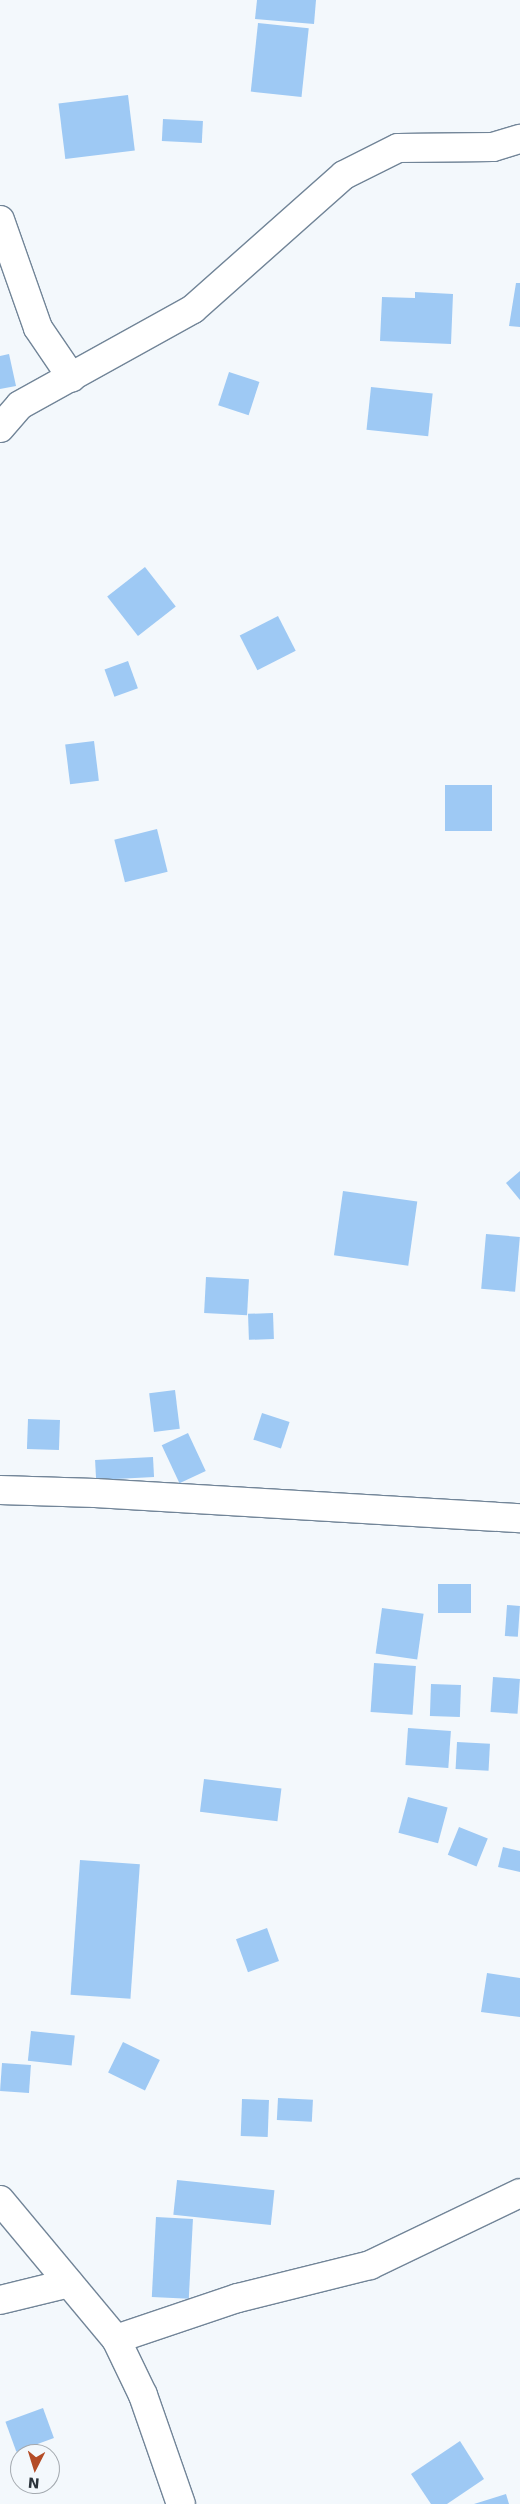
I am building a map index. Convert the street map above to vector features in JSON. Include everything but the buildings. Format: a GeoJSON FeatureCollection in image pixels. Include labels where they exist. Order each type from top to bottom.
{"type":"FeatureCollection","features":[{"type":"Feature","properties":{"kind":"street"},"geometry":{"type":"LineString","coordinates":[[0,428],[20,405],[72,378],[193,309],[344,175],[398,148],[492,147],[520,139]]}},
{"type":"Feature","properties":{"kind":"street"},"geometry":{"type":"LineString","coordinates":[[0,220],[38,328],[72,378]]}},
{"type":"Feature","properties":{"kind":"street"},"geometry":{"type":"LineString","coordinates":[[0,1490],[95,1492],[520,1518]]}},
{"type":"Feature","properties":{"kind":"street"},"geometry":{"type":"LineString","coordinates":[[116,2339],[238,2298],[370,2265],[520,2193]]}},
{"type":"Feature","properties":{"kind":"street"},"geometry":{"type":"LineString","coordinates":[[0,2200],[116,2339],[143,2395],[181,2504]]}},
{"type":"Feature","properties":{"kind":"street"},"geometry":{"type":"LineString","coordinates":[[0,2300],[69,2284]]}}]}
